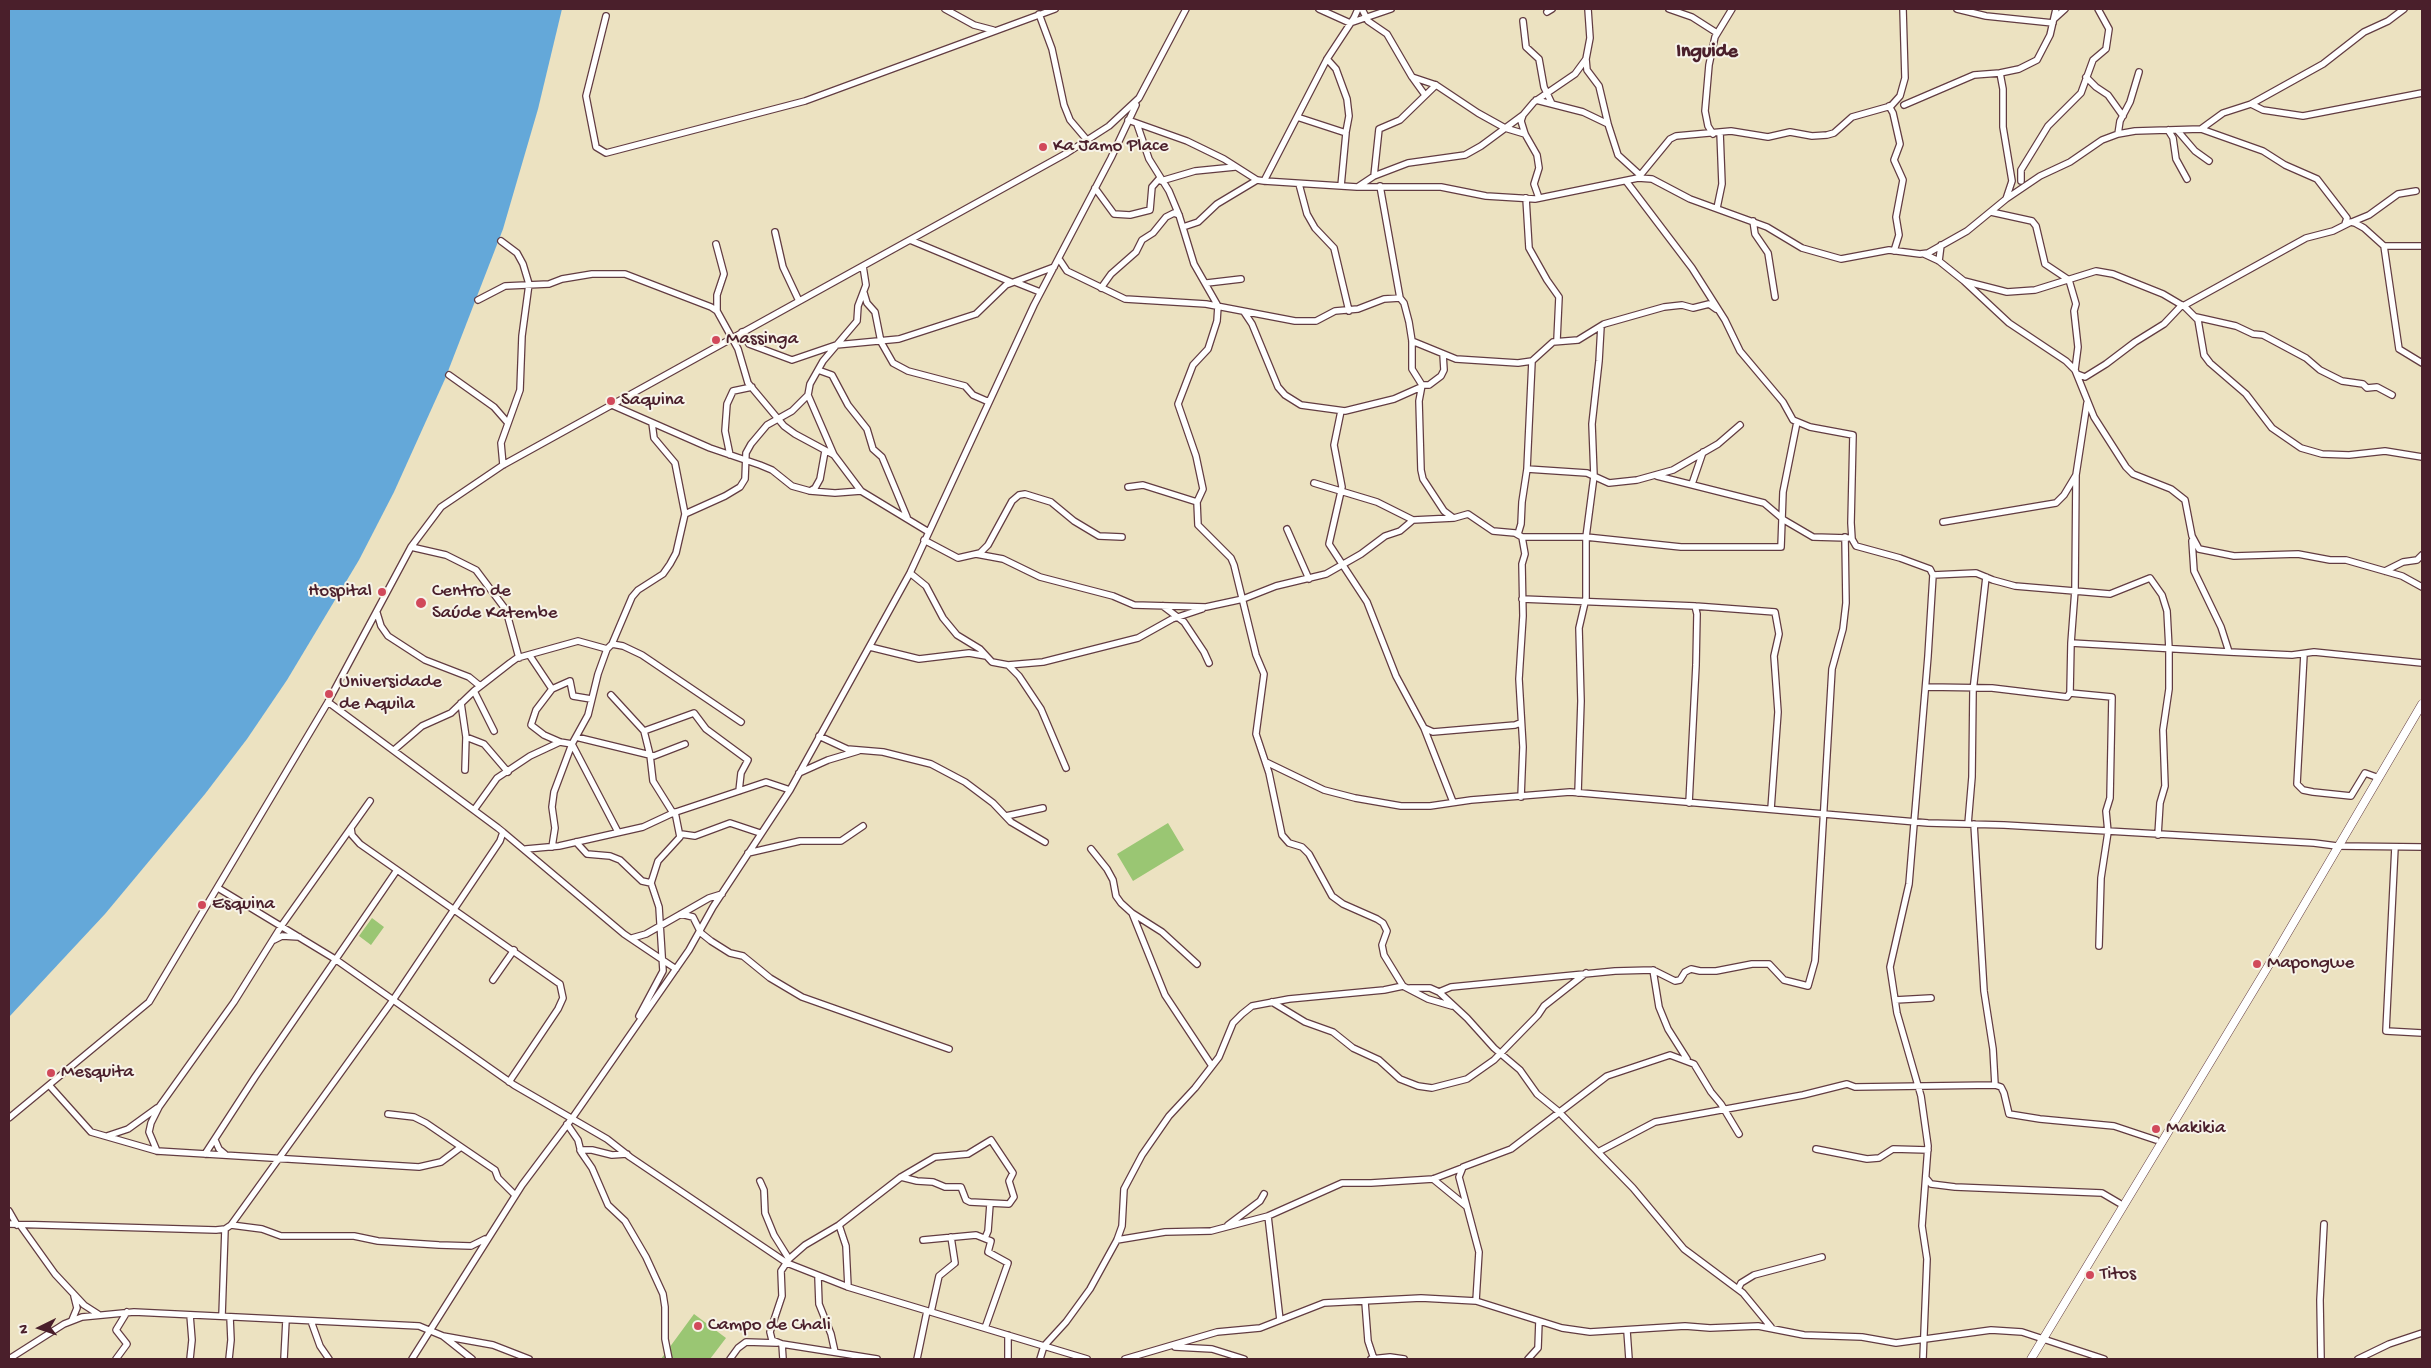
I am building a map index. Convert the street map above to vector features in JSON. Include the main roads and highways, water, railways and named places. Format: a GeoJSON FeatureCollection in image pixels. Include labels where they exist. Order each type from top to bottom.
{"type":"FeatureCollection","features":[{"type":"Feature","properties":{"kind":"highway"},"geometry":{"type":"LineString","coordinates":[[2031,1359],[2267,968],[2422,704]]}},
{"type":"Feature","properties":{"kind":"water"},"geometry":{"type":"Polygon","coordinates":[[[9,9],[562,9],[538,109],[503,229],[445,379],[394,492],[359,560],[287,680],[247,739],[205,794],[105,914],[9,1017],[9,9]]]}},
{"type":"Feature","properties":{"kind":"place","name":"Ka Jamo Place"},"geometry":{"type":"Point","coordinates":[1043,147]}},
{"type":"Feature","properties":{"kind":"place","name":"Massinga"},"geometry":{"type":"Point","coordinates":[716,340]}},
{"type":"Feature","properties":{"kind":"place","name":"Saquina"},"geometry":{"type":"Point","coordinates":[611,401]}},
{"type":"Feature","properties":{"kind":"place","name":"Hospital"},"geometry":{"type":"Point","coordinates":[382,592]}},
{"type":"Feature","properties":{"kind":"place","name":"Centro de Saúde Katembe"},"geometry":{"type":"Point","coordinates":[421,603]}},
{"type":"Feature","properties":{"kind":"place","name":"Universidade de Aquila"},"geometry":{"type":"Point","coordinates":[329,694]}},
{"type":"Feature","properties":{"kind":"place","name":"Esquina"},"geometry":{"type":"Point","coordinates":[202,905]}},
{"type":"Feature","properties":{"kind":"place","name":"Mapongwe"},"geometry":{"type":"Point","coordinates":[2257,964]}},
{"type":"Feature","properties":{"kind":"place","name":"Mesquita"},"geometry":{"type":"Point","coordinates":[51,1073]}},
{"type":"Feature","properties":{"kind":"place","name":"Makikia"},"geometry":{"type":"Point","coordinates":[2156,1129]}},
{"type":"Feature","properties":{"kind":"place","name":"Titos"},"geometry":{"type":"Point","coordinates":[2090,1275]}},
{"type":"Feature","properties":{"kind":"place","name":"Campo de Chali"},"geometry":{"type":"Point","coordinates":[698,1326]}},
{"type":"Feature","properties":{"kind":"district","name":"Inguide"},"geometry":{"type":"Point","coordinates":[1707,53]}}]}
